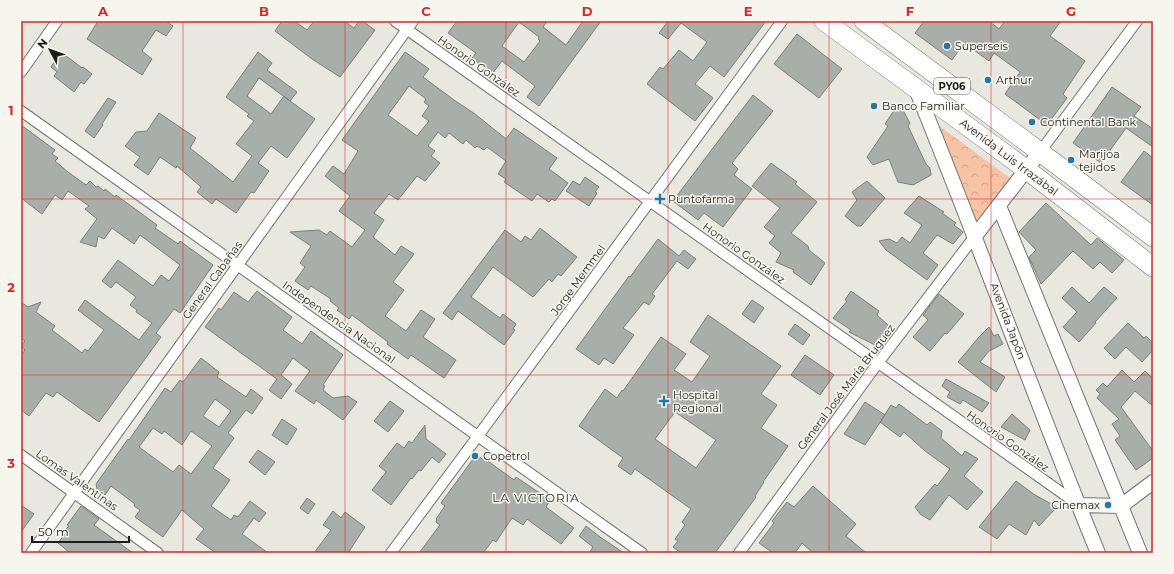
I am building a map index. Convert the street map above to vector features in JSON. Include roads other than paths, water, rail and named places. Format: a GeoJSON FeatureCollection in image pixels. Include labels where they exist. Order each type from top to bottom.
{"type":"FeatureCollection","features":[{"type":"Feature","properties":{"kind":"highway","name":"Avenida Luis Irrazábal"},"geometry":{"type":"LineString","coordinates":[[824,21],[1027,170],[1153,267]]}},
{"type":"Feature","properties":{"kind":"highway","name":"Avenida Luis Irrazábal"},"geometry":{"type":"LineString","coordinates":[[864,21],[1153,237]]}},
{"type":"Feature","properties":{"kind":"main road","name":"Avenida Japón"},"geometry":{"type":"LineString","coordinates":[[916,89],[975,236],[1078,505],[1098,553]]}},
{"type":"Feature","properties":{"kind":"main road"},"geometry":{"type":"LineString","coordinates":[[975,236],[1040,152]]}},
{"type":"Feature","properties":{"kind":"main road"},"geometry":{"type":"LineString","coordinates":[[999,206],[1140,553]]}},
{"type":"Feature","properties":{"kind":"main road"},"geometry":{"type":"LineString","coordinates":[[1078,505],[1121,506],[1153,482]]}},
{"type":"Feature","properties":{"kind":"street"},"geometry":{"type":"LineString","coordinates":[[21,72],[57,21]]}},
{"type":"Feature","properties":{"kind":"street","name":"Honorio González"},"geometry":{"type":"LineString","coordinates":[[395,21],[410,25],[650,202],[1078,505]]}},
{"type":"Feature","properties":{"kind":"street","name":"Jorge Memmel"},"geometry":{"type":"LineString","coordinates":[[391,553],[782,21]]}},
{"type":"Feature","properties":{"kind":"street"},"geometry":{"type":"LineString","coordinates":[[1040,152],[1137,21]]}},
{"type":"Feature","properties":{"kind":"street","name":"General Cabañas"},"geometry":{"type":"LineString","coordinates":[[31,553],[410,25]]}},
{"type":"Feature","properties":{"kind":"street","name":"Independencia Nacional"},"geometry":{"type":"LineString","coordinates":[[21,111],[642,553]]}},
{"type":"Feature","properties":{"kind":"street","name":"General José María Bruguez"},"geometry":{"type":"LineString","coordinates":[[739,553],[878,363],[975,236]]}},
{"type":"Feature","properties":{"kind":"street","name":"Lomas Valentinas"},"geometry":{"type":"LineString","coordinates":[[21,455],[75,492],[158,553]]}},
{"type":"Feature","properties":{"kind":"place","name":"Superseis"},"geometry":{"type":"Point","coordinates":[947,46]}},
{"type":"Feature","properties":{"kind":"place","name":"Arthur"},"geometry":{"type":"Point","coordinates":[988,80]}},
{"type":"Feature","properties":{"kind":"place","name":"Banco Familiar"},"geometry":{"type":"Point","coordinates":[874,106]}},
{"type":"Feature","properties":{"kind":"place","name":"Continental Bank"},"geometry":{"type":"Point","coordinates":[1032,122]}},
{"type":"Feature","properties":{"kind":"place","name":"Marijoa tejidos"},"geometry":{"type":"Point","coordinates":[1071,160]}},
{"type":"Feature","properties":{"kind":"place","name":"Puntofarma"},"geometry":{"type":"Point","coordinates":[660,199]}},
{"type":"Feature","properties":{"kind":"place","name":"Hospital Regional"},"geometry":{"type":"Point","coordinates":[664,401]}},
{"type":"Feature","properties":{"kind":"place","name":"Copetrol"},"geometry":{"type":"Point","coordinates":[475,456]}},
{"type":"Feature","properties":{"kind":"place","name":"Cinemax"},"geometry":{"type":"Point","coordinates":[1108,505]}},
{"type":"Feature","properties":{"kind":"district","name":"LA VICTORIA"},"geometry":{"type":"Point","coordinates":[536,497]}}]}
